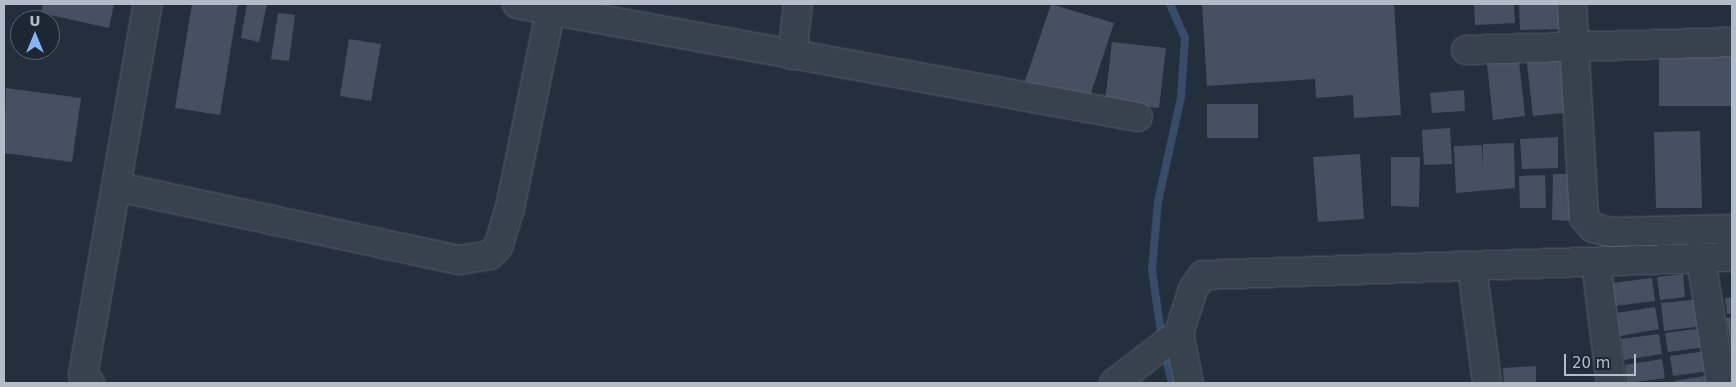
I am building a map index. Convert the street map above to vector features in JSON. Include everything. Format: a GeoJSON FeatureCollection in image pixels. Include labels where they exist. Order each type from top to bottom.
{"type":"FeatureCollection","features":[{"type":"Feature","properties":{"kind":"street"},"geometry":{"type":"LineString","coordinates":[[90,383],[83,375],[118,187],[148,4]]}},
{"type":"Feature","properties":{"kind":"street"},"geometry":{"type":"LineString","coordinates":[[517,4],[629,14],[792,55],[1138,117]]}},
{"type":"Feature","properties":{"kind":"street"},"geometry":{"type":"LineString","coordinates":[[792,55],[798,4]]}},
{"type":"Feature","properties":{"kind":"street"},"geometry":{"type":"LineString","coordinates":[[1572,4],[1584,218],[1593,228],[1612,232],[1732,230]]}},
{"type":"Feature","properties":{"kind":"street"},"geometry":{"type":"LineString","coordinates":[[118,187],[459,260],[490,254],[498,247],[510,208],[551,7]]}},
{"type":"Feature","properties":{"kind":"street"},"geometry":{"type":"LineString","coordinates":[[1466,50],[1732,42]]}},
{"type":"Feature","properties":{"kind":"street"},"geometry":{"type":"LineString","coordinates":[[1114,383],[1167,344],[1192,289],[1203,275],[1701,260],[1732,257]]}},
{"type":"Feature","properties":{"kind":"street"},"geometry":{"type":"LineString","coordinates":[[1701,260],[1721,383]]}},
{"type":"Feature","properties":{"kind":"street"},"geometry":{"type":"LineString","coordinates":[[1596,263],[1611,383]]}},
{"type":"Feature","properties":{"kind":"street"},"geometry":{"type":"LineString","coordinates":[[1472,267],[1483,383]]}},
{"type":"Feature","properties":{"kind":"street"},"geometry":{"type":"LineString","coordinates":[[1167,344],[1189,383]]}},
{"type":"Feature","properties":{"kind":"building"},"geometry":{"type":"Polygon","coordinates":[[[43,4],[114,4],[109,28],[60,17],[60,10],[42,10],[43,4]]]}},
{"type":"Feature","properties":{"kind":"building"},"geometry":{"type":"Polygon","coordinates":[[[192,4],[238,4],[220,115],[175,108],[192,4]]]}},
{"type":"Feature","properties":{"kind":"building"},"geometry":{"type":"Polygon","coordinates":[[[247,4],[267,4],[259,42],[241,38],[247,4]]]}},
{"type":"Feature","properties":{"kind":"building"},"geometry":{"type":"Polygon","coordinates":[[[1051,4],[1114,23],[1087,105],[1024,84],[1051,4]]]}},
{"type":"Feature","properties":{"kind":"building"},"geometry":{"type":"Polygon","coordinates":[[[1202,4],[1394,4],[1401,115],[1354,118],[1353,95],[1316,98],[1315,79],[1207,86],[1202,4]]]}},
{"type":"Feature","properties":{"kind":"building"},"geometry":{"type":"Polygon","coordinates":[[[1474,4],[1514,4],[1515,23],[1475,25],[1474,4]]]}},
{"type":"Feature","properties":{"kind":"building"},"geometry":{"type":"Polygon","coordinates":[[[1519,4],[1561,4],[1562,29],[1520,30],[1519,4]]]}},
{"type":"Feature","properties":{"kind":"building"},"geometry":{"type":"Polygon","coordinates":[[[278,13],[295,15],[289,61],[271,59],[278,13]]]}},
{"type":"Feature","properties":{"kind":"building"},"geometry":{"type":"Polygon","coordinates":[[[349,39],[381,44],[371,101],[340,96],[349,39]]]}},
{"type":"Feature","properties":{"kind":"building"},"geometry":{"type":"Polygon","coordinates":[[[1112,42],[1166,48],[1159,108],[1105,102],[1112,42]]]}},
{"type":"Feature","properties":{"kind":"building"},"geometry":{"type":"Polygon","coordinates":[[[1659,49],[1732,49],[1732,106],[1659,106],[1659,49]]]}},
{"type":"Feature","properties":{"kind":"building"},"geometry":{"type":"Polygon","coordinates":[[[1565,51],[1572,112],[1533,116],[1526,55],[1565,51]]]}},
{"type":"Feature","properties":{"kind":"building"},"geometry":{"type":"Polygon","coordinates":[[[1519,61],[1525,116],[1493,120],[1487,64],[1519,61]]]}},
{"type":"Feature","properties":{"kind":"building"},"geometry":{"type":"Polygon","coordinates":[[[6,88],[81,98],[72,162],[4,153],[6,88]]]}},
{"type":"Feature","properties":{"kind":"building"},"geometry":{"type":"Polygon","coordinates":[[[1464,90],[1465,111],[1432,113],[1430,93],[1464,90]]]}},
{"type":"Feature","properties":{"kind":"building"},"geometry":{"type":"Polygon","coordinates":[[[1207,104],[1258,104],[1258,138],[1207,138],[1207,104]]]}},
{"type":"Feature","properties":{"kind":"building"},"geometry":{"type":"Polygon","coordinates":[[[1450,128],[1452,164],[1424,165],[1422,130],[1450,128]]]}},
{"type":"Feature","properties":{"kind":"building"},"geometry":{"type":"Polygon","coordinates":[[[1700,131],[1702,208],[1656,208],[1654,132],[1700,131]]]}},
{"type":"Feature","properties":{"kind":"building"},"geometry":{"type":"Polygon","coordinates":[[[1558,137],[1558,168],[1522,169],[1520,139],[1558,137]]]}},
{"type":"Feature","properties":{"kind":"building"},"geometry":{"type":"Polygon","coordinates":[[[1514,143],[1515,188],[1456,193],[1454,146],[1482,145],[1483,169],[1483,144],[1514,143]]]}},
{"type":"Feature","properties":{"kind":"building"},"geometry":{"type":"Polygon","coordinates":[[[1360,154],[1364,219],[1318,222],[1313,157],[1360,154]]]}},
{"type":"Feature","properties":{"kind":"building"},"geometry":{"type":"Polygon","coordinates":[[[1391,157],[1420,157],[1419,207],[1391,206],[1391,157]]]}},
{"type":"Feature","properties":{"kind":"building"},"geometry":{"type":"Polygon","coordinates":[[[1553,174],[1575,174],[1573,221],[1552,220],[1553,174]]]}},
{"type":"Feature","properties":{"kind":"building"},"geometry":{"type":"Polygon","coordinates":[[[1545,175],[1546,208],[1520,208],[1519,176],[1545,175]]]}},
{"type":"Feature","properties":{"kind":"building"},"geometry":{"type":"Polygon","coordinates":[[[1683,274],[1685,297],[1660,300],[1657,277],[1683,274]]]}},
{"type":"Feature","properties":{"kind":"building"},"geometry":{"type":"Polygon","coordinates":[[[1652,278],[1655,301],[1615,306],[1612,283],[1652,278]]]}},
{"type":"Feature","properties":{"kind":"building"},"geometry":{"type":"Polygon","coordinates":[[[1732,297],[1732,313],[1727,314],[1725,298],[1732,297]]]}},
{"type":"Feature","properties":{"kind":"building"},"geometry":{"type":"Polygon","coordinates":[[[1701,299],[1704,326],[1664,331],[1661,303],[1701,299]]]}},
{"type":"Feature","properties":{"kind":"building"},"geometry":{"type":"Polygon","coordinates":[[[1655,307],[1659,329],[1620,336],[1617,313],[1655,307]]]}},
{"type":"Feature","properties":{"kind":"building"},"geometry":{"type":"Polygon","coordinates":[[[1732,317],[1732,345],[1731,345],[1726,318],[1732,317]]]}},
{"type":"Feature","properties":{"kind":"building"},"geometry":{"type":"Polygon","coordinates":[[[1704,328],[1706,347],[1668,352],[1665,333],[1704,328]]]}},
{"type":"Feature","properties":{"kind":"building"},"geometry":{"type":"Polygon","coordinates":[[[1659,334],[1662,354],[1624,360],[1621,339],[1659,334]]]}},
{"type":"Feature","properties":{"kind":"building"},"geometry":{"type":"Polygon","coordinates":[[[1707,351],[1710,371],[1673,376],[1670,356],[1707,351]]]}},
{"type":"Feature","properties":{"kind":"building"},"geometry":{"type":"Polygon","coordinates":[[[1662,359],[1665,378],[1627,383],[1625,365],[1662,359]]]}},
{"type":"Feature","properties":{"kind":"building"},"geometry":{"type":"Polygon","coordinates":[[[1536,366],[1536,383],[1504,383],[1503,368],[1536,366]]]}},
{"type":"Feature","properties":{"kind":"building"},"geometry":{"type":"Polygon","coordinates":[[[1711,375],[1712,383],[1674,383],[1674,381],[1711,375]]]}},
{"type":"Feature","properties":{"kind":"waterway"},"geometry":{"type":"LineString","coordinates":[[1162,340],[1152,270],[1158,202],[1181,97],[1185,38],[1170,4]]}},
{"type":"Feature","properties":{"kind":"waterway"},"geometry":{"type":"LineString","coordinates":[[1164,351],[1172,383]]}}]}
